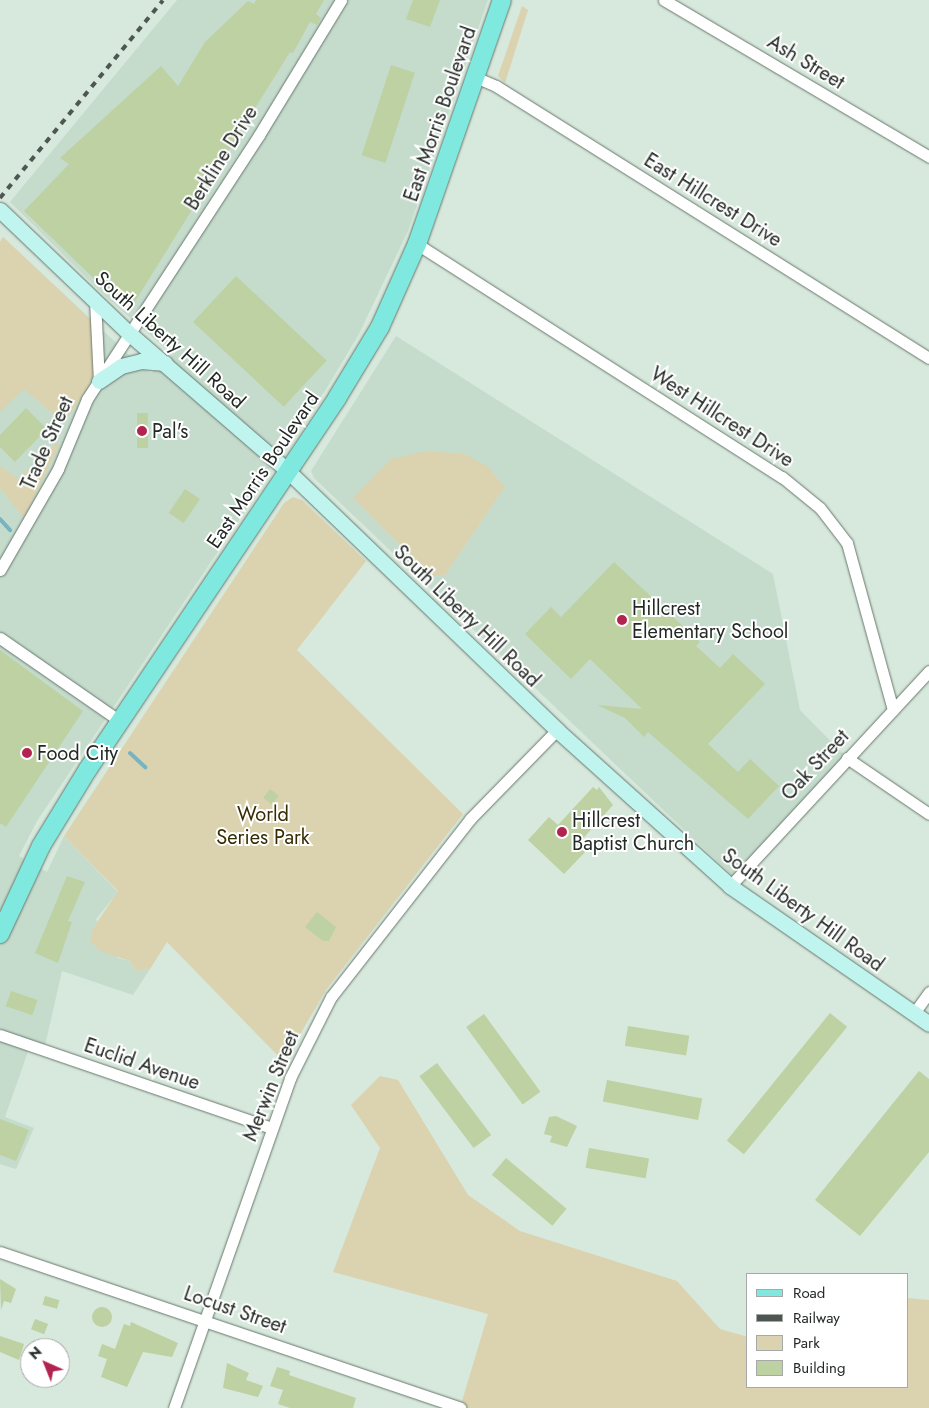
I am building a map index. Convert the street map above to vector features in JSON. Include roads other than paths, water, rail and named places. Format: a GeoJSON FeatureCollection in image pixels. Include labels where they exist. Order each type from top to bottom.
{"type":"FeatureCollection","features":[{"type":"Feature","properties":{"kind":"main road","name":"East Morris Boulevard"},"geometry":{"type":"LineString","coordinates":[[0,934],[41,846],[120,721],[380,327],[417,244],[502,0]]}},
{"type":"Feature","properties":{"kind":"street","name":"Berkline Drive"},"geometry":{"type":"LineString","coordinates":[[131,335],[341,0]]}},
{"type":"Feature","properties":{"kind":"street","name":"Ash Street"},"geometry":{"type":"LineString","coordinates":[[664,0],[929,157]]}},
{"type":"Feature","properties":{"kind":"street","name":"East Hillcrest Drive"},"geometry":{"type":"LineString","coordinates":[[475,77],[496,86],[929,358]]}},
{"type":"Feature","properties":{"kind":"street","name":"South Liberty Hill Road"},"geometry":{"type":"LineString","coordinates":[[0,210],[131,335],[287,470],[557,730],[730,886],[929,1024]]}},
{"type":"Feature","properties":{"kind":"street","name":"West Hillcrest Drive"},"geometry":{"type":"LineString","coordinates":[[417,244],[782,477],[820,508],[847,544],[893,710]]}},
{"type":"Feature","properties":{"kind":"street"},"geometry":{"type":"LineString","coordinates":[[95,300],[99,381]]}},
{"type":"Feature","properties":{"kind":"street","name":"Trade Street"},"geometry":{"type":"LineString","coordinates":[[0,570],[58,469],[87,399],[131,335]]}},
{"type":"Feature","properties":{"kind":"street"},"geometry":{"type":"LineString","coordinates":[[99,381],[120,366],[141,361],[165,363]]}},
{"type":"Feature","properties":{"kind":"street"},"geometry":{"type":"LineString","coordinates":[[0,638],[120,721]]}},
{"type":"Feature","properties":{"kind":"street","name":"Oak Street"},"geometry":{"type":"LineString","coordinates":[[730,886],[929,671]]}},
{"type":"Feature","properties":{"kind":"street","name":"Merwin Street"},"geometry":{"type":"LineString","coordinates":[[174,1408],[272,1128],[300,1054],[331,997],[470,819],[557,730]]}},
{"type":"Feature","properties":{"kind":"street"},"geometry":{"type":"LineString","coordinates":[[848,758],[929,814]]}},
{"type":"Feature","properties":{"kind":"street"},"geometry":{"type":"LineString","coordinates":[[914,1013],[929,992]]}},
{"type":"Feature","properties":{"kind":"street","name":"Euclid Avenue"},"geometry":{"type":"LineString","coordinates":[[0,1035],[272,1128]]}},
{"type":"Feature","properties":{"kind":"street","name":"Locust Street"},"geometry":{"type":"LineString","coordinates":[[0,1252],[459,1407]]}},
{"type":"Feature","properties":{"kind":"waterway"},"geometry":{"type":"LineString","coordinates":[[0,519],[10,530]]}},
{"type":"Feature","properties":{"kind":"waterway"},"geometry":{"type":"LineString","coordinates":[[130,753],[145,767]]}},
{"type":"Feature","properties":{"kind":"railway"},"geometry":{"type":"LineString","coordinates":[[0,198],[163,0]]}},
{"type":"Feature","properties":{"kind":"place","name":"Pal's"},"geometry":{"type":"Point","coordinates":[142,431]}},
{"type":"Feature","properties":{"kind":"place","name":"Hillcrest Elementary School"},"geometry":{"type":"Point","coordinates":[622,620]}},
{"type":"Feature","properties":{"kind":"place","name":"Food City"},"geometry":{"type":"Point","coordinates":[27,753]}},
{"type":"Feature","properties":{"kind":"place","name":"Hillcrest Baptist Church"},"geometry":{"type":"Point","coordinates":[562,832]}},
{"type":"Feature","properties":{"kind":"park label","name":"World Series Park"},"geometry":{"type":"Point","coordinates":[263,826]}}]}
